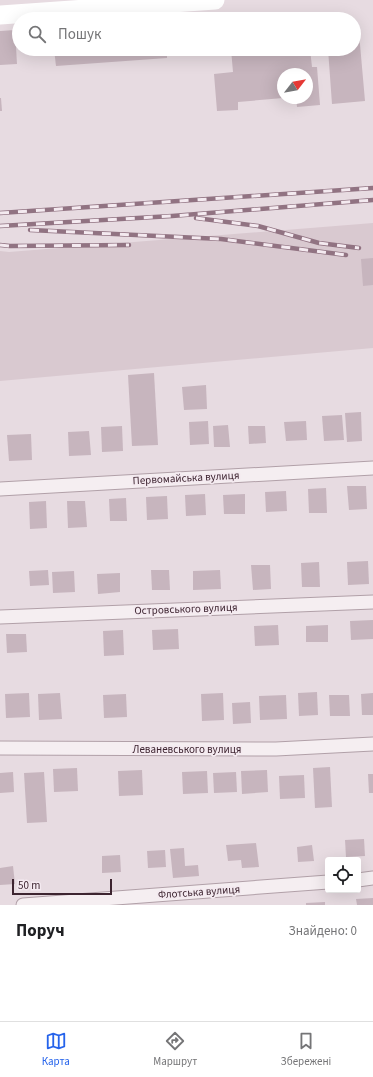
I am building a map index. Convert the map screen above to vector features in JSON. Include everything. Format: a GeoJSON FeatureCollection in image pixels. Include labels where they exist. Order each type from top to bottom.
{"type":"FeatureCollection","features":[{"type":"Feature","properties":{"kind":"main road"},"geometry":{"type":"LineString","coordinates":[[0,16],[28,6],[213,0]]}},
{"type":"Feature","properties":{"kind":"street","name":"Первомайська вулиця"},"geometry":{"type":"LineString","coordinates":[[0,489],[373,468]]}},
{"type":"Feature","properties":{"kind":"street","name":"Островського вулиця"},"geometry":{"type":"LineString","coordinates":[[0,617],[373,602]]}},
{"type":"Feature","properties":{"kind":"street","name":"Леваневського вулиця"},"geometry":{"type":"LineString","coordinates":[[0,748],[276,749],[373,744]]}},
{"type":"Feature","properties":{"kind":"street"},"geometry":{"type":"LineString","coordinates":[[361,880],[373,878]]}},
{"type":"Feature","properties":{"kind":"street","name":"Флотська вулиця"},"geometry":{"type":"LineString","coordinates":[[23,905],[325,882]]}},
{"type":"Feature","properties":{"kind":"shaded area"},"geometry":{"type":"Polygon","coordinates":[[[373,223],[373,348],[0,381],[0,251],[9,252],[373,223]]]}},
{"type":"Feature","properties":{"kind":"building"},"geometry":{"type":"Polygon","coordinates":[[[12,30],[12,56],[17,56],[17,64],[0,65],[0,31],[12,30]]]}},
{"type":"Feature","properties":{"kind":"building"},"geometry":{"type":"Polygon","coordinates":[[[55,56],[167,56],[167,58],[56,66],[55,56]]]}},
{"type":"Feature","properties":{"kind":"building"},"geometry":{"type":"Polygon","coordinates":[[[232,56],[311,56],[312,67],[317,67],[320,105],[297,107],[297,104],[313,104],[313,68],[277,68],[277,99],[238,102],[238,110],[217,111],[214,74],[233,72],[232,56]]]}},
{"type":"Feature","properties":{"kind":"building"},"geometry":{"type":"Polygon","coordinates":[[[329,56],[361,56],[365,101],[332,104],[329,56]]]}},
{"type":"Feature","properties":{"kind":"building"},"geometry":{"type":"Polygon","coordinates":[[[1,98],[2,111],[0,111],[1,98]]]}},
{"type":"Feature","properties":{"kind":"building"},"geometry":{"type":"Polygon","coordinates":[[[373,258],[373,285],[363,286],[361,259],[373,258]]]}},
{"type":"Feature","properties":{"kind":"building"},"geometry":{"type":"Polygon","coordinates":[[[154,373],[158,445],[132,446],[128,375],[154,373]]]}},
{"type":"Feature","properties":{"kind":"building"},"geometry":{"type":"Polygon","coordinates":[[[206,385],[207,409],[184,410],[182,387],[206,385]]]}},
{"type":"Feature","properties":{"kind":"building"},"geometry":{"type":"Polygon","coordinates":[[[361,412],[362,441],[347,442],[345,413],[361,412]]]}},
{"type":"Feature","properties":{"kind":"building"},"geometry":{"type":"Polygon","coordinates":[[[342,415],[344,440],[324,441],[322,416],[342,415]]]}},
{"type":"Feature","properties":{"kind":"building"},"geometry":{"type":"Polygon","coordinates":[[[208,421],[209,444],[190,445],[189,422],[208,421]]]}},
{"type":"Feature","properties":{"kind":"building"},"geometry":{"type":"Polygon","coordinates":[[[306,421],[307,440],[286,441],[284,422],[306,421]]]}},
{"type":"Feature","properties":{"kind":"building"},"geometry":{"type":"Polygon","coordinates":[[[228,425],[230,447],[214,447],[213,426],[228,425]]]}},
{"type":"Feature","properties":{"kind":"building"},"geometry":{"type":"Polygon","coordinates":[[[122,426],[123,451],[102,452],[101,427],[122,426]]]}},
{"type":"Feature","properties":{"kind":"building"},"geometry":{"type":"Polygon","coordinates":[[[248,426],[265,426],[266,443],[249,444],[248,426]]]}},
{"type":"Feature","properties":{"kind":"building"},"geometry":{"type":"Polygon","coordinates":[[[89,431],[91,455],[69,456],[68,432],[89,431]]]}},
{"type":"Feature","properties":{"kind":"building"},"geometry":{"type":"Polygon","coordinates":[[[31,434],[32,460],[9,461],[7,435],[31,434]]]}},
{"type":"Feature","properties":{"kind":"building"},"geometry":{"type":"Polygon","coordinates":[[[347,486],[366,486],[367,509],[349,510],[347,486]]]}},
{"type":"Feature","properties":{"kind":"building"},"geometry":{"type":"Polygon","coordinates":[[[326,488],[327,513],[309,513],[308,489],[326,488]]]}},
{"type":"Feature","properties":{"kind":"building"},"geometry":{"type":"Polygon","coordinates":[[[286,491],[287,511],[266,512],[265,492],[286,491]]]}},
{"type":"Feature","properties":{"kind":"building"},"geometry":{"type":"Polygon","coordinates":[[[205,494],[206,515],[186,516],[185,495],[205,494]]]}},
{"type":"Feature","properties":{"kind":"building"},"geometry":{"type":"Polygon","coordinates":[[[245,494],[245,514],[224,514],[223,495],[245,494]]]}},
{"type":"Feature","properties":{"kind":"building"},"geometry":{"type":"Polygon","coordinates":[[[167,496],[168,519],[147,520],[146,497],[167,496]]]}},
{"type":"Feature","properties":{"kind":"building"},"geometry":{"type":"Polygon","coordinates":[[[126,498],[127,521],[110,521],[109,499],[126,498]]]}},
{"type":"Feature","properties":{"kind":"building"},"geometry":{"type":"Polygon","coordinates":[[[46,501],[47,528],[30,529],[29,502],[46,501]]]}},
{"type":"Feature","properties":{"kind":"building"},"geometry":{"type":"Polygon","coordinates":[[[67,501],[85,501],[87,527],[68,528],[67,501]]]}},
{"type":"Feature","properties":{"kind":"building"},"geometry":{"type":"Polygon","coordinates":[[[368,561],[369,584],[348,585],[347,562],[368,561]]]}},
{"type":"Feature","properties":{"kind":"building"},"geometry":{"type":"Polygon","coordinates":[[[319,562],[320,587],[302,587],[301,563],[319,562]]]}},
{"type":"Feature","properties":{"kind":"building"},"geometry":{"type":"Polygon","coordinates":[[[251,565],[270,565],[271,589],[253,590],[251,565]]]}},
{"type":"Feature","properties":{"kind":"building"},"geometry":{"type":"Polygon","coordinates":[[[48,570],[49,585],[30,586],[29,571],[48,570]]]}},
{"type":"Feature","properties":{"kind":"building"},"geometry":{"type":"Polygon","coordinates":[[[151,570],[169,570],[170,590],[152,590],[151,570]]]}},
{"type":"Feature","properties":{"kind":"building"},"geometry":{"type":"Polygon","coordinates":[[[220,570],[221,589],[193,590],[193,571],[220,570]]]}},
{"type":"Feature","properties":{"kind":"building"},"geometry":{"type":"Polygon","coordinates":[[[74,571],[75,592],[53,593],[52,572],[74,571]]]}},
{"type":"Feature","properties":{"kind":"building"},"geometry":{"type":"Polygon","coordinates":[[[120,573],[120,592],[98,594],[97,574],[120,573]]]}},
{"type":"Feature","properties":{"kind":"building"},"geometry":{"type":"Polygon","coordinates":[[[373,620],[373,639],[351,640],[350,621],[373,620]]]}},
{"type":"Feature","properties":{"kind":"building"},"geometry":{"type":"Polygon","coordinates":[[[278,625],[279,645],[255,646],[254,626],[278,625]]]}},
{"type":"Feature","properties":{"kind":"building"},"geometry":{"type":"Polygon","coordinates":[[[328,625],[328,642],[306,642],[306,626],[328,625]]]}},
{"type":"Feature","properties":{"kind":"building"},"geometry":{"type":"Polygon","coordinates":[[[178,629],[179,649],[153,650],[152,630],[178,629]]]}},
{"type":"Feature","properties":{"kind":"building"},"geometry":{"type":"Polygon","coordinates":[[[123,630],[124,655],[104,656],[103,631],[123,630]]]}},
{"type":"Feature","properties":{"kind":"building"},"geometry":{"type":"Polygon","coordinates":[[[6,634],[26,634],[27,652],[7,653],[6,634]]]}},
{"type":"Feature","properties":{"kind":"building"},"geometry":{"type":"Polygon","coordinates":[[[317,692],[318,715],[299,716],[298,693],[317,692]]]}},
{"type":"Feature","properties":{"kind":"building"},"geometry":{"type":"Polygon","coordinates":[[[29,693],[30,717],[6,718],[5,694],[29,693]]]}},
{"type":"Feature","properties":{"kind":"building"},"geometry":{"type":"Polygon","coordinates":[[[60,693],[62,719],[39,720],[38,694],[60,693]]]}},
{"type":"Feature","properties":{"kind":"building"},"geometry":{"type":"Polygon","coordinates":[[[223,693],[224,720],[202,721],[201,694],[223,693]]]}},
{"type":"Feature","properties":{"kind":"building"},"geometry":{"type":"Polygon","coordinates":[[[373,693],[373,715],[362,715],[361,694],[373,693]]]}},
{"type":"Feature","properties":{"kind":"building"},"geometry":{"type":"Polygon","coordinates":[[[126,694],[127,717],[104,718],[103,695],[126,694]]]}},
{"type":"Feature","properties":{"kind":"building"},"geometry":{"type":"Polygon","coordinates":[[[286,695],[287,719],[260,720],[259,696],[286,695]]]}},
{"type":"Feature","properties":{"kind":"building"},"geometry":{"type":"Polygon","coordinates":[[[329,695],[349,695],[350,716],[330,716],[329,695]]]}},
{"type":"Feature","properties":{"kind":"building"},"geometry":{"type":"Polygon","coordinates":[[[250,702],[251,723],[233,724],[232,703],[250,702]]]}},
{"type":"Feature","properties":{"kind":"building"},"geometry":{"type":"Polygon","coordinates":[[[330,767],[332,807],[315,808],[313,768],[330,767]]]}},
{"type":"Feature","properties":{"kind":"building"},"geometry":{"type":"Polygon","coordinates":[[[77,768],[78,791],[54,792],[53,769],[77,768]]]}},
{"type":"Feature","properties":{"kind":"building"},"geometry":{"type":"Polygon","coordinates":[[[142,770],[143,795],[119,796],[118,771],[142,770]]]}},
{"type":"Feature","properties":{"kind":"building"},"geometry":{"type":"Polygon","coordinates":[[[267,770],[268,792],[242,794],[241,771],[267,770]]]}},
{"type":"Feature","properties":{"kind":"building"},"geometry":{"type":"Polygon","coordinates":[[[207,771],[208,793],[183,794],[182,772],[207,771]]]}},
{"type":"Feature","properties":{"kind":"building"},"geometry":{"type":"Polygon","coordinates":[[[13,772],[14,792],[0,793],[0,773],[13,772]]]}},
{"type":"Feature","properties":{"kind":"building"},"geometry":{"type":"Polygon","coordinates":[[[44,772],[47,822],[27,823],[24,773],[44,772]]]}},
{"type":"Feature","properties":{"kind":"building"},"geometry":{"type":"Polygon","coordinates":[[[236,772],[237,792],[214,793],[213,773],[236,772]]]}},
{"type":"Feature","properties":{"kind":"building"},"geometry":{"type":"Polygon","coordinates":[[[368,774],[373,774],[373,793],[369,793],[368,774]]]}},
{"type":"Feature","properties":{"kind":"building"},"geometry":{"type":"Polygon","coordinates":[[[304,775],[305,798],[280,799],[279,776],[304,775]]]}},
{"type":"Feature","properties":{"kind":"building"},"geometry":{"type":"Polygon","coordinates":[[[364,839],[365,856],[346,857],[345,840],[364,839]]]}},
{"type":"Feature","properties":{"kind":"building"},"geometry":{"type":"Polygon","coordinates":[[[256,843],[259,867],[242,868],[241,860],[228,861],[226,845],[256,843]]]}},
{"type":"Feature","properties":{"kind":"building"},"geometry":{"type":"Polygon","coordinates":[[[312,845],[314,861],[298,862],[297,847],[312,845]]]}},
{"type":"Feature","properties":{"kind":"building"},"geometry":{"type":"Polygon","coordinates":[[[184,848],[185,866],[198,865],[199,876],[173,878],[170,849],[184,848]]]}},
{"type":"Feature","properties":{"kind":"building"},"geometry":{"type":"Polygon","coordinates":[[[165,850],[166,867],[148,868],[147,851],[165,850]]]}},
{"type":"Feature","properties":{"kind":"building"},"geometry":{"type":"Polygon","coordinates":[[[120,855],[121,872],[102,873],[102,856],[120,855]]]}},
{"type":"Feature","properties":{"kind":"building"},"geometry":{"type":"Polygon","coordinates":[[[13,866],[15,884],[0,885],[0,868],[13,866]]]}},
{"type":"Feature","properties":{"kind":"building"},"geometry":{"type":"Polygon","coordinates":[[[373,898],[373,905],[357,905],[356,899],[373,898]]]}},
{"type":"Feature","properties":{"kind":"building"},"geometry":{"type":"Polygon","coordinates":[[[325,902],[325,905],[306,905],[306,903],[325,902]]]}},
{"type":"Feature","properties":{"kind":"railway"},"geometry":{"type":"LineString","coordinates":[[0,213],[373,188]]}},
{"type":"Feature","properties":{"kind":"railway"},"geometry":{"type":"LineString","coordinates":[[0,226],[172,216],[373,200]]}},
{"type":"Feature","properties":{"kind":"railway"},"geometry":{"type":"LineString","coordinates":[[196,218],[258,226],[319,243],[359,248]]}},
{"type":"Feature","properties":{"kind":"railway"},"geometry":{"type":"LineString","coordinates":[[30,230],[221,239],[346,255]]}},
{"type":"Feature","properties":{"kind":"railway"},"geometry":{"type":"LineString","coordinates":[[0,245],[129,245]]}}]}
